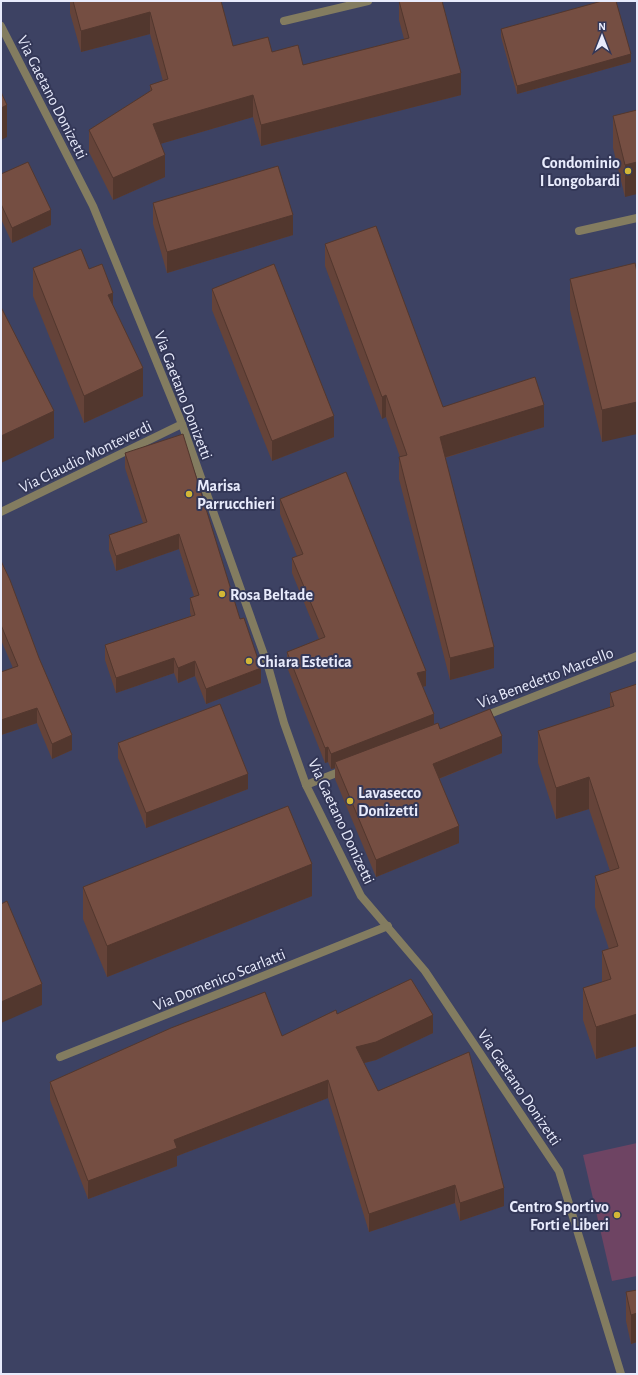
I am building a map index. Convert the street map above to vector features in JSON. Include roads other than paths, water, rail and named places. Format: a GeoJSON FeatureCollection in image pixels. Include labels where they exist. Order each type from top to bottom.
{"type":"FeatureCollection","features":[{"type":"Feature","properties":{"kind":"street"},"geometry":{"type":"LineString","coordinates":[[284,21],[368,1]]}},
{"type":"Feature","properties":{"kind":"street","name":"Via Gaetano Donizetti"},"geometry":{"type":"LineString","coordinates":[[1,26],[93,206],[182,424],[268,666],[284,723],[306,785],[361,896],[425,971],[559,1171],[621,1374]]}},
{"type":"Feature","properties":{"kind":"street"},"geometry":{"type":"LineString","coordinates":[[579,231],[637,218]]}},
{"type":"Feature","properties":{"kind":"street","name":"Via Claudio Monteverdi"},"geometry":{"type":"LineString","coordinates":[[1,512],[182,424]]}},
{"type":"Feature","properties":{"kind":"street","name":"Via Benedetto Marcello"},"geometry":{"type":"LineString","coordinates":[[475,719],[637,656]]}},
{"type":"Feature","properties":{"kind":"street"},"geometry":{"type":"LineString","coordinates":[[306,785],[350,768]]}},
{"type":"Feature","properties":{"kind":"street","name":"Via Domenico Scarlatti"},"geometry":{"type":"LineString","coordinates":[[60,1057],[388,926]]}},
{"type":"Feature","properties":{"kind":"place","name":"Condominio I Longobardi"},"geometry":{"type":"Point","coordinates":[628,171]}},
{"type":"Feature","properties":{"kind":"place","name":"Marisa Parrucchieri"},"geometry":{"type":"Point","coordinates":[189,494]}},
{"type":"Feature","properties":{"kind":"place","name":"Rosa Beltade"},"geometry":{"type":"Point","coordinates":[222,594]}},
{"type":"Feature","properties":{"kind":"place","name":"Chiara Estetica"},"geometry":{"type":"Point","coordinates":[249,661]}},
{"type":"Feature","properties":{"kind":"place","name":"Lavasecco Donizetti"},"geometry":{"type":"Point","coordinates":[350,801]}},
{"type":"Feature","properties":{"kind":"place","name":"Centro Sportivo Forti e Liberi"},"geometry":{"type":"Point","coordinates":[617,1215]}}]}
